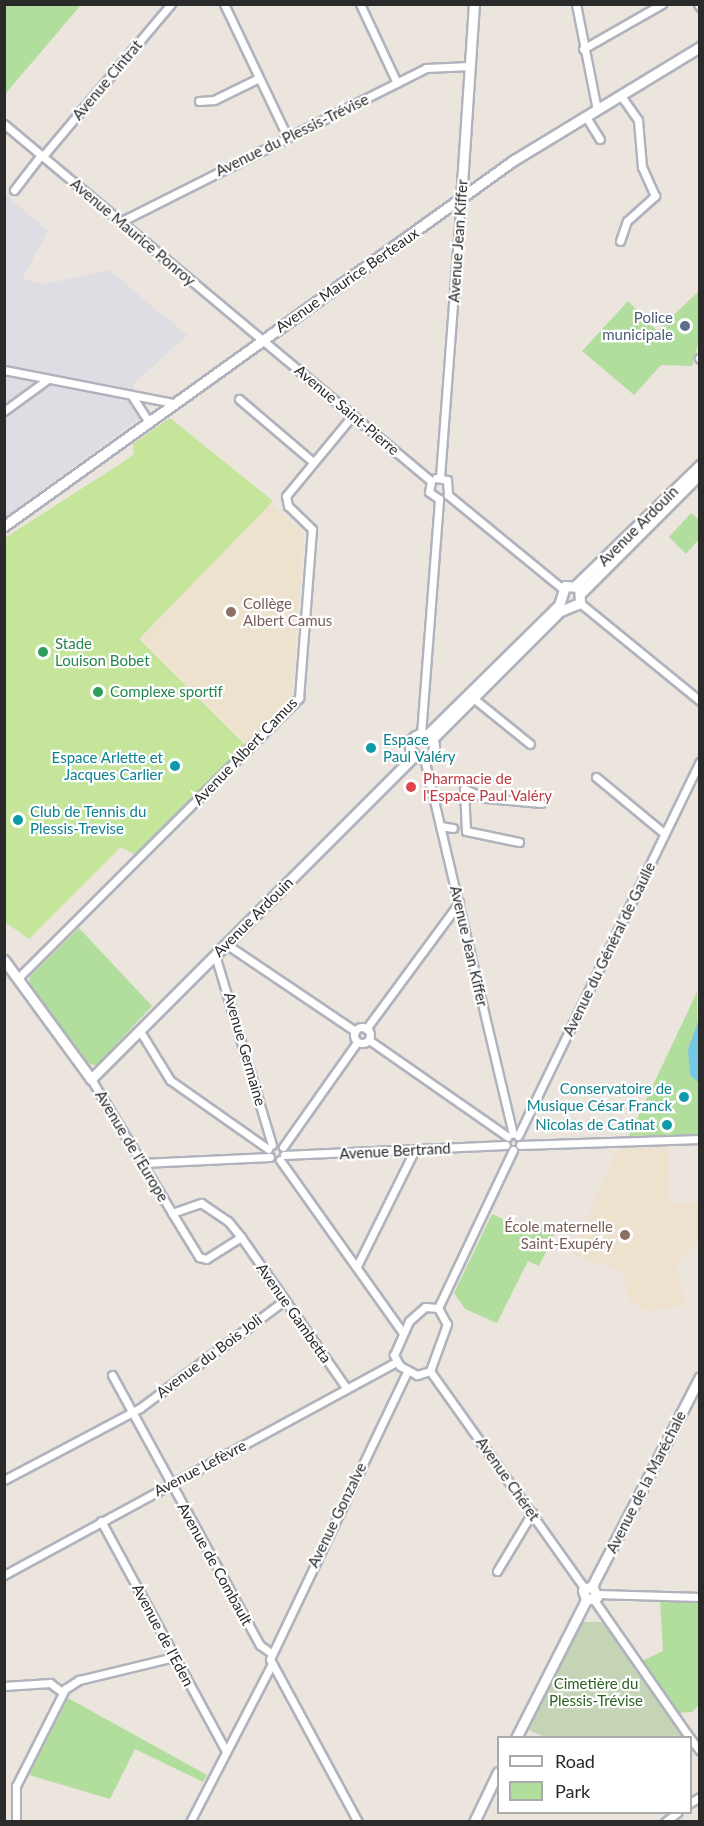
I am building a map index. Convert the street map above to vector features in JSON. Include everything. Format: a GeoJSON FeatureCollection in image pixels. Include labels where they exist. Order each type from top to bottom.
{"type":"FeatureCollection","features":[{"type":"Feature","properties":{"kind":"street","name":"Avenue Cintrat"},"geometry":{"type":"LineString","coordinates":[[14,190],[171,4]]}},
{"type":"Feature","properties":{"kind":"street"},"geometry":{"type":"LineString","coordinates":[[224,4],[287,136]]}},
{"type":"Feature","properties":{"kind":"street"},"geometry":{"type":"LineString","coordinates":[[360,4],[397,83]]}},
{"type":"Feature","properties":{"kind":"street","name":"Avenue Jean Kiffer"},"geometry":{"type":"LineString","coordinates":[[440,477],[474,4]]}},
{"type":"Feature","properties":{"kind":"street"},"geometry":{"type":"LineString","coordinates":[[576,4],[597,110]]}},
{"type":"Feature","properties":{"kind":"street"},"geometry":{"type":"LineString","coordinates":[[584,49],[662,4]]}},
{"type":"Feature","properties":{"kind":"street","name":"Avenue Maurice Berteaux"},"geometry":{"type":"LineString","coordinates":[[4,526],[262,339],[461,199],[586,117],[699,47]]}},
{"type":"Feature","properties":{"kind":"street","name":"Avenue du Plessis-Trévise"},"geometry":{"type":"LineString","coordinates":[[120,222],[426,68],[470,66]]}},
{"type":"Feature","properties":{"kind":"street"},"geometry":{"type":"LineString","coordinates":[[199,101],[214,100],[259,78]]}},
{"type":"Feature","properties":{"kind":"street"},"geometry":{"type":"LineString","coordinates":[[620,241],[627,221],[655,196],[642,167],[638,120],[621,96]]}},
{"type":"Feature","properties":{"kind":"street"},"geometry":{"type":"LineString","coordinates":[[586,117],[600,139]]}},
{"type":"Feature","properties":{"kind":"street","name":"Avenue Maurice Ponroy"},"geometry":{"type":"LineString","coordinates":[[4,124],[262,339]]}},
{"type":"Feature","properties":{"kind":"street","name":"Avenue Saint-Pierre"},"geometry":{"type":"LineString","coordinates":[[262,339],[431,481]]}},
{"type":"Feature","properties":{"kind":"street"},"geometry":{"type":"LineString","coordinates":[[4,370],[173,404]]}},
{"type":"Feature","properties":{"kind":"street"},"geometry":{"type":"LineString","coordinates":[[4,411],[48,379]]}},
{"type":"Feature","properties":{"kind":"street"},"geometry":{"type":"LineString","coordinates":[[132,396],[148,421]]}},
{"type":"Feature","properties":{"kind":"street"},"geometry":{"type":"LineString","coordinates":[[239,399],[313,462]]}},
{"type":"Feature","properties":{"kind":"street","name":"Avenue Albert Camus"},"geometry":{"type":"LineString","coordinates":[[18,978],[299,698],[312,529],[288,507],[286,496],[353,415]]}},
{"type":"Feature","properties":{"kind":"street","name":"Avenue Ardouin"},"geometry":{"type":"LineString","coordinates":[[579,589],[699,465]]}},
{"type":"Feature","properties":{"kind":"street","name":"Avenue Ardouin"},"geometry":{"type":"LineString","coordinates":[[579,589],[699,474]]}},
{"type":"Feature","properties":{"kind":"street"},"geometry":{"type":"LineString","coordinates":[[439,499],[429,492],[431,481],[440,477],[449,484],[448,495]]}},
{"type":"Feature","properties":{"kind":"street"},"geometry":{"type":"LineString","coordinates":[[439,499],[448,495]]}},
{"type":"Feature","properties":{"kind":"street"},"geometry":{"type":"LineString","coordinates":[[448,495],[562,594],[568,606]]}},
{"type":"Feature","properties":{"kind":"street"},"geometry":{"type":"LineString","coordinates":[[439,499],[427,736],[433,750],[419,757],[410,742],[427,736],[473,698],[568,606],[580,603]]}},
{"type":"Feature","properties":{"kind":"street"},"geometry":{"type":"LineString","coordinates":[[427,736],[562,594],[579,589],[580,603],[699,701]]}},
{"type":"Feature","properties":{"kind":"street"},"geometry":{"type":"LineString","coordinates":[[473,698],[530,744]]}},
{"type":"Feature","properties":{"kind":"street","name":"Avenue Jean Kiffer"},"geometry":{"type":"LineString","coordinates":[[419,757],[440,826],[459,903],[511,1138],[520,1145]]}},
{"type":"Feature","properties":{"kind":"street","name":"Avenue Ardouin"},"geometry":{"type":"LineString","coordinates":[[91,1079],[419,757]]}},
{"type":"Feature","properties":{"kind":"street","name":"Avenue du Général de Gaulle"},"geometry":{"type":"LineString","coordinates":[[511,1138],[699,762]]}},
{"type":"Feature","properties":{"kind":"street"},"geometry":{"type":"LineString","coordinates":[[596,777],[665,834]]}},
{"type":"Feature","properties":{"kind":"street"},"geometry":{"type":"LineString","coordinates":[[519,842],[466,831],[464,789],[486,798],[541,803]]}},
{"type":"Feature","properties":{"kind":"street"},"geometry":{"type":"LineString","coordinates":[[440,826],[453,828]]}},
{"type":"Feature","properties":{"kind":"street"},"geometry":{"type":"LineString","coordinates":[[226,944],[355,1031],[366,1029],[459,903]]}},
{"type":"Feature","properties":{"kind":"street","name":"Avenue Germaine"},"geometry":{"type":"LineString","coordinates":[[215,955],[270,1147],[270,1157]]}},
{"type":"Feature","properties":{"kind":"street"},"geometry":{"type":"LineString","coordinates":[[4,960],[91,1079]]}},
{"type":"Feature","properties":{"kind":"street"},"geometry":{"type":"LineString","coordinates":[[366,1029],[369,1040],[511,1138],[513,1150]]}},
{"type":"Feature","properties":{"kind":"street"},"geometry":{"type":"LineString","coordinates":[[140,1031],[170,1080],[270,1147],[283,1147]]}},
{"type":"Feature","properties":{"kind":"street"},"geometry":{"type":"LineString","coordinates":[[355,1031],[357,1042]]}},
{"type":"Feature","properties":{"kind":"street"},"geometry":{"type":"LineString","coordinates":[[369,1040],[357,1042],[283,1147],[282,1158],[403,1333]]}},
{"type":"Feature","properties":{"kind":"street","name":"Avenue de l'Europe"},"geometry":{"type":"LineString","coordinates":[[91,1079],[199,1257],[206,1259],[241,1237]]}},
{"type":"Feature","properties":{"kind":"street","name":"Avenue Bertrand"},"geometry":{"type":"LineString","coordinates":[[270,1157],[414,1151],[511,1138]]}},
{"type":"Feature","properties":{"kind":"street"},"geometry":{"type":"LineString","coordinates":[[438,1308],[513,1150],[520,1145],[699,1139]]}},
{"type":"Feature","properties":{"kind":"street"},"geometry":{"type":"LineString","coordinates":[[357,1266],[414,1151]]}},
{"type":"Feature","properties":{"kind":"street"},"geometry":{"type":"LineString","coordinates":[[142,1163],[270,1157]]}},
{"type":"Feature","properties":{"kind":"street","name":"Avenue Gambetta"},"geometry":{"type":"LineString","coordinates":[[172,1213],[201,1203],[241,1237],[347,1389]]}},
{"type":"Feature","properties":{"kind":"street","name":"Avenue du Bois Joli"},"geometry":{"type":"LineString","coordinates":[[4,1480],[133,1413],[285,1300]]}},
{"type":"Feature","properties":{"kind":"street"},"geometry":{"type":"LineString","coordinates":[[425,1307],[438,1308],[447,1324],[446,1335],[430,1371],[407,1372],[396,1362],[403,1333],[425,1307]]}},
{"type":"Feature","properties":{"kind":"street","name":"Avenue Lefèvre"},"geometry":{"type":"LineString","coordinates":[[4,1575],[396,1362]]}},
{"type":"Feature","properties":{"kind":"street","name":"Avenue Chéret"},"geometry":{"type":"LineString","coordinates":[[430,1371],[591,1594],[689,1736]]}},
{"type":"Feature","properties":{"kind":"street","name":"Avenue Gonzalve"},"geometry":{"type":"LineString","coordinates":[[190,1821],[271,1659],[407,1372]]}},
{"type":"Feature","properties":{"kind":"street","name":"Avenue de Combault"},"geometry":{"type":"LineString","coordinates":[[112,1375],[260,1645],[271,1659],[358,1821]]}},
{"type":"Feature","properties":{"kind":"street","name":"Avenue de la Maréchale"},"geometry":{"type":"LineString","coordinates":[[517,1736],[591,1594],[699,1377]]}},
{"type":"Feature","properties":{"kind":"street"},"geometry":{"type":"LineString","coordinates":[[497,1571],[532,1513]]}},
{"type":"Feature","properties":{"kind":"street","name":"Avenue de l'Eden"},"geometry":{"type":"LineString","coordinates":[[101,1521],[225,1749]]}},
{"type":"Feature","properties":{"kind":"street"},"geometry":{"type":"LineString","coordinates":[[591,1594],[699,1597]]}},
{"type":"Feature","properties":{"kind":"street"},"geometry":{"type":"LineString","coordinates":[[16,1821],[16,1786],[62,1692],[79,1680],[174,1657]]}},
{"type":"Feature","properties":{"kind":"street"},"geometry":{"type":"LineString","coordinates":[[4,1686],[50,1683],[62,1692]]}},
{"type":"Feature","properties":{"kind":"street"},"geometry":{"type":"LineString","coordinates":[[474,1821],[497,1774]]}},
{"type":"Feature","properties":{"kind":"shaded area"},"geometry":{"type":"Polygon","coordinates":[[[4,193],[48,231],[22,279],[45,284],[109,270],[187,335],[134,384],[139,419],[5,517],[4,193]]]}},
{"type":"Feature","properties":{"kind":"shaded area","name":"Collège Albert Camus"},"geometry":{"type":"Polygon","coordinates":[[[271,503],[304,534],[294,672],[290,698],[245,745],[139,639],[271,503]]]}},
{"type":"Feature","properties":{"kind":"shaded area"},"geometry":{"type":"Polygon","coordinates":[[[667,1146],[669,1204],[699,1201],[699,1239],[677,1265],[685,1304],[649,1312],[629,1301],[623,1272],[572,1254],[617,1150],[667,1146]]]}},
{"type":"Feature","properties":{"kind":"green space"},"geometry":{"type":"Polygon","coordinates":[[[4,5],[81,5],[5,94],[4,5]]]}},
{"type":"Feature","properties":{"kind":"green space"},"geometry":{"type":"Polygon","coordinates":[[[699,291],[699,340],[692,366],[661,365],[634,395],[582,351],[628,301],[657,331],[699,291]]]}},
{"type":"Feature","properties":{"kind":"green space","name":"Complexe sportif"},"geometry":{"type":"Polygon","coordinates":[[[170,418],[273,501],[139,639],[245,745],[136,855],[121,847],[29,939],[5,922],[5,538],[134,454],[133,444],[170,418]]]}},
{"type":"Feature","properties":{"kind":"green space"},"geometry":{"type":"Polygon","coordinates":[[[691,513],[699,520],[699,539],[686,554],[669,537],[691,513]]]}},
{"type":"Feature","properties":{"kind":"green space"},"geometry":{"type":"Polygon","coordinates":[[[79,928],[152,1006],[97,1065],[87,1064],[29,984],[30,976],[79,928]]]}},
{"type":"Feature","properties":{"kind":"green space"},"geometry":{"type":"Polygon","coordinates":[[[697,992],[699,1134],[629,1136],[697,992]]]}},
{"type":"Feature","properties":{"kind":"green space"},"geometry":{"type":"Polygon","coordinates":[[[492,1214],[536,1234],[544,1224],[557,1230],[539,1266],[528,1261],[497,1323],[465,1309],[454,1293],[492,1214]]]}},
{"type":"Feature","properties":{"kind":"green space"},"geometry":{"type":"Polygon","coordinates":[[[660,1600],[699,1602],[699,1705],[692,1712],[676,1713],[640,1662],[663,1651],[660,1600]]]}},
{"type":"Feature","properties":{"kind":"green space","name":"Cimetière du Plessis-Trévise"},"geometry":{"type":"Polygon","coordinates":[[[580,1622],[603,1622],[682,1736],[542,1736],[527,1729],[580,1622]]]}},
{"type":"Feature","properties":{"kind":"green space"},"geometry":{"type":"Polygon","coordinates":[[[68,1698],[207,1775],[203,1782],[135,1749],[110,1799],[29,1775],[68,1698]]]}},
{"type":"Feature","properties":{"kind":"water"},"geometry":{"type":"Polygon","coordinates":[[[699,1019],[699,1083],[690,1075],[688,1049],[699,1019]]]}},
{"type":"Feature","properties":{"kind":"tunnel"},"geometry":{"type":"LineString","coordinates":[[453,828],[466,831]]}},
{"type":"Feature","properties":{"kind":"place","name":"Police municipale"},"geometry":{"type":"Point","coordinates":[685,326]}},
{"type":"Feature","properties":{"kind":"place","name":"Collège Albert Camus"},"geometry":{"type":"Point","coordinates":[231,612]}},
{"type":"Feature","properties":{"kind":"place","name":"Stade Louison Bobet"},"geometry":{"type":"Point","coordinates":[43,652]}},
{"type":"Feature","properties":{"kind":"place","name":"Complexe sportif"},"geometry":{"type":"Point","coordinates":[98,692]}},
{"type":"Feature","properties":{"kind":"place","name":"Espace Paul Valéry"},"geometry":{"type":"Point","coordinates":[371,748]}},
{"type":"Feature","properties":{"kind":"place","name":"Espace Arlette et Jacques Carlier"},"geometry":{"type":"Point","coordinates":[175,766]}},
{"type":"Feature","properties":{"kind":"place","name":"Pharmacie de l'Espace Paul Valéry"},"geometry":{"type":"Point","coordinates":[411,787]}},
{"type":"Feature","properties":{"kind":"place","name":"Club de Tennis du Plessis-Trevise"},"geometry":{"type":"Point","coordinates":[18,820]}},
{"type":"Feature","properties":{"kind":"place","name":"Conservatoire de Musique César Franck"},"geometry":{"type":"Point","coordinates":[684,1097]}},
{"type":"Feature","properties":{"kind":"place","name":"Nicolas de Catinat"},"geometry":{"type":"Point","coordinates":[667,1125]}},
{"type":"Feature","properties":{"kind":"place","name":"École maternelle Saint-Exupéry"},"geometry":{"type":"Point","coordinates":[625,1235]}}]}
